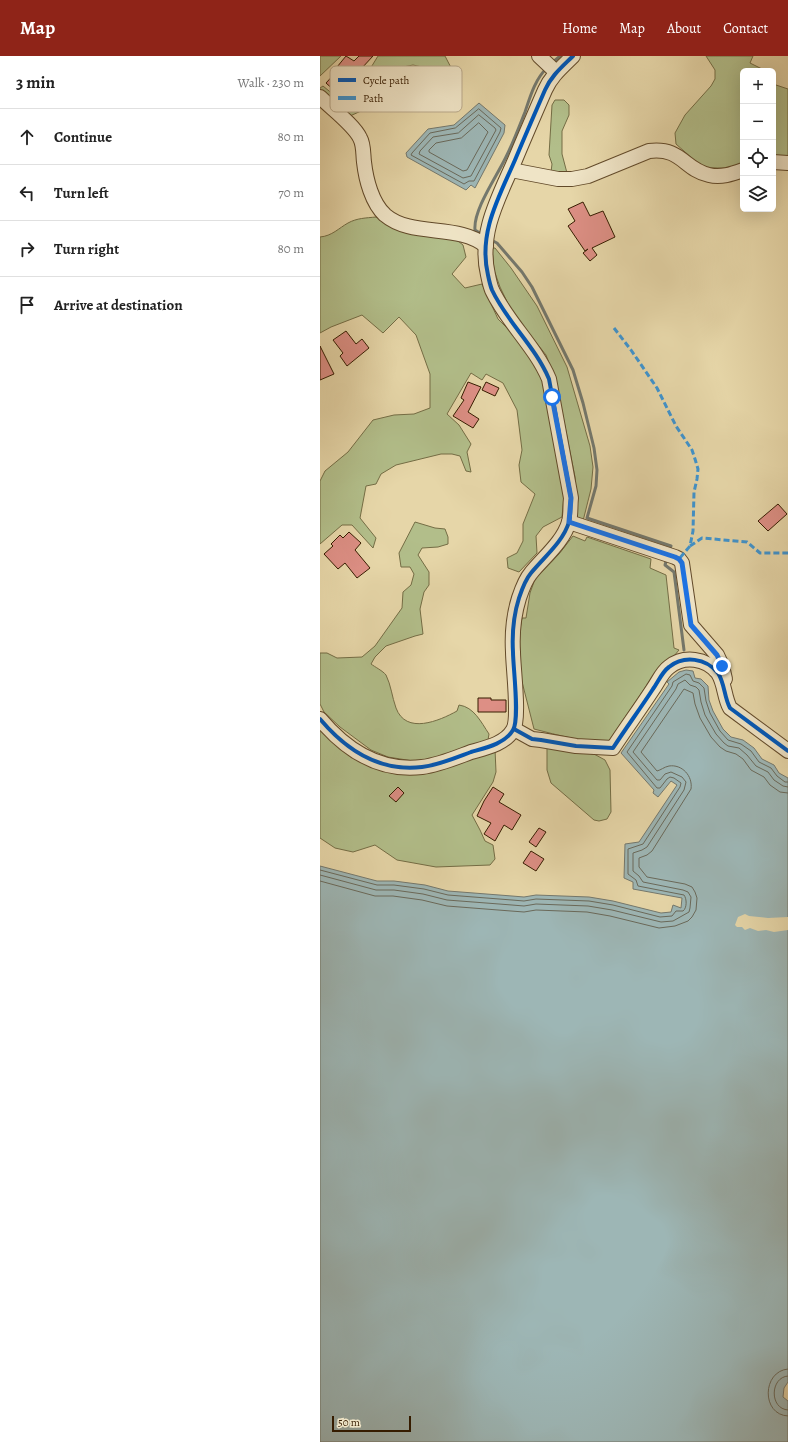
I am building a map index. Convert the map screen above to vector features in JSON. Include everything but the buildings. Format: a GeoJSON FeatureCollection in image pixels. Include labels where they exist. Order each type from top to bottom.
{"type":"FeatureCollection","features":[{"type":"Feature","properties":{"kind":"street"},"geometry":{"type":"LineString","coordinates":[[320,719],[347,746],[364,757],[384,765],[409,768],[432,765],[500,742],[514,729],[516,720],[516,706],[513,649],[518,600],[525,582],[531,573],[566,530],[569,522],[571,498],[549,379],[543,366],[510,320],[491,288],[487,268],[486,240],[499,196],[549,81],[549,65],[573,56]]}},
{"type":"Feature","properties":{"kind":"street"},"geometry":{"type":"LineString","coordinates":[[320,97],[330,106]]}},
{"type":"Feature","properties":{"kind":"street"},"geometry":{"type":"LineString","coordinates":[[336,112],[356,131],[361,140],[366,176],[379,208],[386,216],[402,224],[466,235],[478,240],[486,240]]}},
{"type":"Feature","properties":{"kind":"street"},"geometry":{"type":"LineString","coordinates":[[511,170],[558,179],[572,179],[588,176],[649,151],[659,150],[676,155],[700,172],[710,175],[727,175],[740,171]]}},
{"type":"Feature","properties":{"kind":"street"},"geometry":{"type":"LineString","coordinates":[[776,162],[788,163]]}},
{"type":"Feature","properties":{"kind":"street"},"geometry":{"type":"LineString","coordinates":[[569,522],[669,554],[679,559],[682,563],[691,625],[717,655],[726,677],[724,690]]}},
{"type":"Feature","properties":{"kind":"street"},"geometry":{"type":"LineString","coordinates":[[514,729],[532,739],[576,746],[613,748],[668,668],[682,660],[693,660],[708,664],[718,674],[724,690],[726,702],[730,708],[788,751]]}},
{"type":"Feature","properties":{"kind":"green space"},"geometry":{"type":"Polygon","coordinates":[[[320,56],[341,56],[330,66],[320,76],[320,56]]]}},
{"type":"Feature","properties":{"kind":"green space"},"geometry":{"type":"Polygon","coordinates":[[[378,56],[445,56],[450,66],[413,65],[372,66],[378,56]]]}},
{"type":"Feature","properties":{"kind":"green space"},"geometry":{"type":"Polygon","coordinates":[[[706,56],[753,56],[750,63],[760,68],[740,68],[740,165],[725,168],[703,168],[676,144],[675,133],[685,115],[711,86],[715,79],[715,70],[706,56]]]}},
{"type":"Feature","properties":{"kind":"green space"},"geometry":{"type":"Polygon","coordinates":[[[776,85],[788,89],[788,156],[776,157],[776,85]]]}},
{"type":"Feature","properties":{"kind":"green space"},"geometry":{"type":"Polygon","coordinates":[[[323,86],[330,92],[330,100],[320,90],[323,86]]]}},
{"type":"Feature","properties":{"kind":"green space"},"geometry":{"type":"Polygon","coordinates":[[[555,100],[564,100],[569,105],[569,115],[562,131],[562,154],[567,173],[551,172],[552,164],[549,155],[552,105],[555,100]]]}},
{"type":"Feature","properties":{"kind":"green space"},"geometry":{"type":"Polygon","coordinates":[[[342,112],[359,112],[350,116],[342,112]]]}},
{"type":"Feature","properties":{"kind":"green space"},"geometry":{"type":"Polygon","coordinates":[[[376,217],[395,225],[453,237],[463,245],[466,257],[452,274],[465,288],[482,284],[498,319],[518,339],[542,371],[564,495],[562,517],[543,527],[536,536],[537,553],[519,572],[508,568],[507,558],[517,553],[523,541],[523,524],[535,494],[521,482],[519,465],[522,450],[517,410],[503,383],[486,374],[482,380],[471,373],[447,414],[459,425],[471,444],[467,452],[471,472],[466,471],[460,456],[452,454],[441,454],[396,465],[381,474],[376,484],[366,486],[360,518],[376,538],[373,548],[352,525],[342,525],[320,544],[320,481],[325,471],[348,452],[373,420],[394,415],[414,414],[430,408],[430,374],[416,335],[399,317],[383,333],[362,315],[320,333],[320,237],[332,233],[355,220],[376,217]]]}},
{"type":"Feature","properties":{"kind":"green space"},"geometry":{"type":"Polygon","coordinates":[[[492,248],[495,248],[511,268],[537,306],[567,367],[590,446],[593,467],[591,489],[583,521],[577,517],[575,477],[556,381],[546,355],[512,312],[494,270],[492,248]]]}},
{"type":"Feature","properties":{"kind":"green space"},"geometry":{"type":"Polygon","coordinates":[[[415,522],[435,528],[445,529],[448,537],[448,544],[438,547],[422,548],[418,555],[429,572],[429,585],[424,592],[420,609],[423,634],[386,646],[375,657],[371,664],[386,675],[396,708],[401,716],[407,721],[415,723],[432,722],[457,711],[459,705],[464,706],[473,712],[489,734],[488,740],[435,759],[413,761],[388,757],[371,750],[340,727],[324,712],[320,704],[320,653],[327,653],[337,658],[362,657],[375,646],[402,608],[403,592],[411,585],[414,574],[410,567],[401,567],[399,553],[415,522]]]}},
{"type":"Feature","properties":{"kind":"green space"},"geometry":{"type":"Polygon","coordinates":[[[573,536],[585,541],[587,537],[651,559],[650,568],[666,575],[674,648],[679,650],[657,670],[609,741],[581,740],[534,729],[518,666],[519,634],[522,618],[526,618],[530,593],[535,579],[559,554],[573,536]]]}},
{"type":"Feature","properties":{"kind":"green space"},"geometry":{"type":"Polygon","coordinates":[[[320,729],[390,771],[495,749],[496,772],[493,782],[472,815],[485,841],[493,845],[495,859],[490,865],[436,867],[397,860],[375,845],[353,852],[335,848],[320,838],[320,729]]]}},
{"type":"Feature","properties":{"kind":"green space"},"geometry":{"type":"Polygon","coordinates":[[[547,747],[594,754],[605,760],[610,770],[611,812],[607,819],[599,821],[594,820],[551,783],[547,770],[547,747]]]}},
{"type":"Feature","properties":{"kind":"water"},"geometry":{"type":"Polygon","coordinates":[[[479,103],[505,125],[504,133],[475,188],[471,185],[466,190],[407,157],[406,153],[428,129],[454,125],[479,103]]]}},
{"type":"Feature","properties":{"kind":"water"},"geometry":{"type":"Polygon","coordinates":[[[686,670],[693,671],[695,678],[701,679],[708,686],[709,700],[723,729],[731,737],[743,740],[754,748],[762,759],[774,765],[779,773],[788,778],[788,1382],[784,1388],[783,1397],[788,1401],[788,1442],[320,1442],[320,866],[377,881],[394,881],[425,885],[448,891],[524,897],[536,895],[589,897],[613,901],[661,913],[671,912],[673,905],[681,908],[682,898],[633,889],[633,882],[624,878],[625,844],[639,842],[677,785],[671,781],[658,797],[653,793],[654,790],[621,753],[669,684],[667,682],[679,672],[686,670]]]}},
{"type":"Feature","properties":{"kind":"pier"},"geometry":{"type":"Polygon","coordinates":[[[745,914],[749,916],[768,918],[788,917],[788,930],[774,932],[766,930],[758,931],[750,928],[745,930],[742,927],[737,927],[735,925],[738,917],[745,914]]]}},
{"type":"Feature","properties":{"kind":"waterway"},"geometry":{"type":"LineString","coordinates":[[552,63],[560,56]]}},
{"type":"Feature","properties":{"kind":"waterway"},"geometry":{"type":"LineString","coordinates":[[483,235],[475,230],[475,222],[478,213],[486,193],[511,146],[536,83],[547,68]]}},
{"type":"Feature","properties":{"kind":"waterway"},"geometry":{"type":"LineString","coordinates":[[491,240],[497,243],[522,272],[532,287],[573,370],[594,448],[597,470],[596,486],[587,518],[671,546],[669,551]]}},
{"type":"Feature","properties":{"kind":"waterway"},"geometry":{"type":"LineString","coordinates":[[667,558],[665,565],[674,572],[684,650]]}},
{"type":"Feature","properties":{"kind":"marked path"},"geometry":{"type":"LineString","coordinates":[[614,328],[657,388],[676,426],[692,450],[698,469],[694,492],[693,531],[690,546],[679,559]]}},
{"type":"Feature","properties":{"kind":"marked path"},"geometry":{"type":"LineString","coordinates":[[690,546],[702,538],[747,542],[760,553],[788,553]]}},
{"type":"Feature","properties":{"kind":"cycle path"},"geometry":{"type":"LineString","coordinates":[[320,719],[341,740],[365,756],[378,762],[407,768],[435,765],[488,747],[505,739],[513,730],[516,715],[513,639],[517,604],[525,582],[558,543],[566,529],[570,519],[571,498],[549,379],[536,356],[505,313],[492,290],[486,260],[486,245],[488,230],[497,202],[547,85],[573,56]]}},
{"type":"Feature","properties":{"kind":"cycle path"},"geometry":{"type":"LineString","coordinates":[[514,729],[532,739],[576,746],[613,748],[662,674],[675,663],[695,660],[707,664],[718,673],[730,708],[788,751]]}},
{"type":"Feature","properties":{"kind":"route"},"geometry":{"type":"LineString","coordinates":[[552,397],[571,498],[569,522],[662,552],[679,559],[682,563],[689,610],[689,620],[691,625],[696,633],[717,655],[722,666]]}}]}
